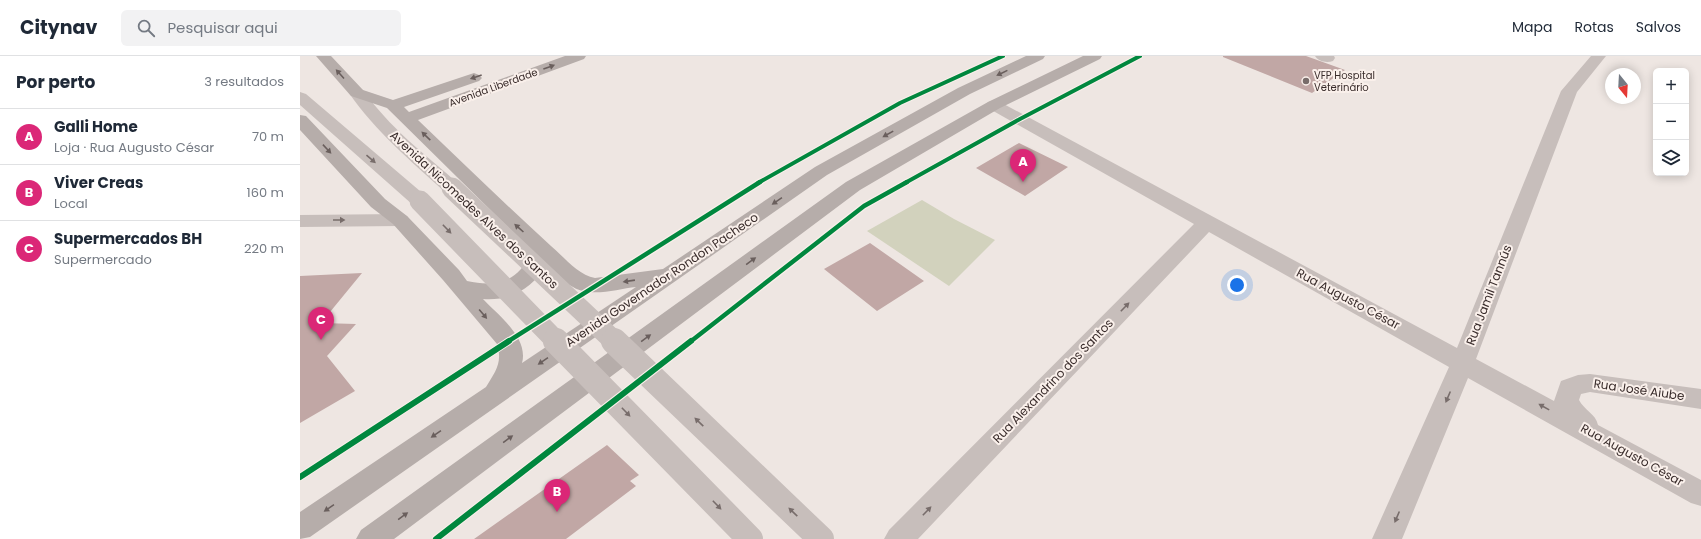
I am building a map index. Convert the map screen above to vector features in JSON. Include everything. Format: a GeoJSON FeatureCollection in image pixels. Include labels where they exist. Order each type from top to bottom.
{"type":"FeatureCollection","features":[{"type":"Feature","properties":{"kind":"main road","name":"Avenida Nicomedes Alves dos Santos"},"geometry":{"type":"LineString","coordinates":[[323,56],[357,93],[393,105],[514,224],[568,273],[582,283],[595,285],[668,276]]}},
{"type":"Feature","properties":{"kind":"main road","name":"Avenida Liberdade"},"geometry":{"type":"LineString","coordinates":[[393,105],[539,56]]}},
{"type":"Feature","properties":{"kind":"main road","name":"Avenida Liberdade"},"geometry":{"type":"LineString","coordinates":[[407,118],[579,56]]}},
{"type":"Feature","properties":{"kind":"main road","name":"Avenida Governador Rondon Pacheco"},"geometry":{"type":"LineString","coordinates":[[300,528],[821,171],[964,91],[1038,56]]}},
{"type":"Feature","properties":{"kind":"main road"},"geometry":{"type":"LineString","coordinates":[[371,539],[853,186],[994,105],[1095,56]]}},
{"type":"Feature","properties":{"kind":"main road"},"geometry":{"type":"LineString","coordinates":[[300,120],[378,203],[400,220],[451,275],[508,341],[512,354],[511,361],[508,370],[494,395]]}},
{"type":"Feature","properties":{"kind":"main road"},"geometry":{"type":"LineString","coordinates":[[460,287],[477,292],[493,292],[517,286],[531,274],[543,249]]}},
{"type":"Feature","properties":{"kind":"street","name":"Rua Jamil Tannús"},"geometry":{"type":"LineString","coordinates":[[1387,539],[1463,362],[1570,90],[1599,56]]}},
{"type":"Feature","properties":{"kind":"street","name":"Avenida Nicomedes Alves dos Santos"},"geometry":{"type":"LineString","coordinates":[[357,93],[368,111],[388,131],[452,188],[636,361],[821,539]]}},
{"type":"Feature","properties":{"kind":"street"},"geometry":{"type":"LineString","coordinates":[[300,97],[420,201],[750,539]]}},
{"type":"Feature","properties":{"kind":"street","name":"Rua Augusto César"},"geometry":{"type":"LineString","coordinates":[[994,105],[1701,494]]}},
{"type":"Feature","properties":{"kind":"street"},"geometry":{"type":"LineString","coordinates":[[300,221],[400,220]]}},
{"type":"Feature","properties":{"kind":"street","name":"Rua Alexandrino dos Santos"},"geometry":{"type":"LineString","coordinates":[[900,539],[1207,222]]}},
{"type":"Feature","properties":{"kind":"street","name":"Rua José Aiube"},"geometry":{"type":"LineString","coordinates":[[1601,438],[1573,413],[1566,401],[1570,388],[1590,383],[1701,399]]}},
{"type":"Feature","properties":{"kind":"green space"},"geometry":{"type":"Polygon","coordinates":[[[922,200],[954,219],[995,240],[949,286],[867,231],[922,200]]]}},
{"type":"Feature","properties":{"kind":"building","name":"VFP Hospital Veterinário"},"geometry":{"type":"Polygon","coordinates":[[[1223,56],[1306,56],[1345,70],[1312,93],[1223,56]]]}},
{"type":"Feature","properties":{"kind":"building"},"geometry":{"type":"Polygon","coordinates":[[[1019,143],[1068,167],[1025,196],[976,168],[1019,143]]]}},
{"type":"Feature","properties":{"kind":"building"},"geometry":{"type":"Polygon","coordinates":[[[870,243],[924,281],[877,311],[824,269],[870,243]]]}},
{"type":"Feature","properties":{"kind":"building"},"geometry":{"type":"Polygon","coordinates":[[[362,273],[321,323],[356,324],[327,356],[355,391],[300,423],[300,276],[362,273]]]}},
{"type":"Feature","properties":{"kind":"building"},"geometry":{"type":"Polygon","coordinates":[[[607,445],[639,475],[630,481],[636,486],[566,539],[474,539],[607,445]]]}},
{"type":"Feature","properties":{"kind":"cycle path"},"geometry":{"type":"LineString","coordinates":[[300,477],[566,303],[763,180],[900,103],[1003,56]]}},
{"type":"Feature","properties":{"kind":"cycle path"},"geometry":{"type":"LineString","coordinates":[[436,539],[864,206],[1020,119],[1140,56]]}},
{"type":"Feature","properties":{"kind":"place","name":"VFP Hospital Veterinário"},"geometry":{"type":"Point","coordinates":[1306,81]}},
{"type":"Feature","properties":{"kind":"place","name":"Galli Home"},"geometry":{"type":"Point","coordinates":[1023,182]}},
{"type":"Feature","properties":{"kind":"place","name":"Supermercados BH"},"geometry":{"type":"Point","coordinates":[321,340]}},
{"type":"Feature","properties":{"kind":"place","name":"Viver Creas"},"geometry":{"type":"Point","coordinates":[557,512]}}]}
